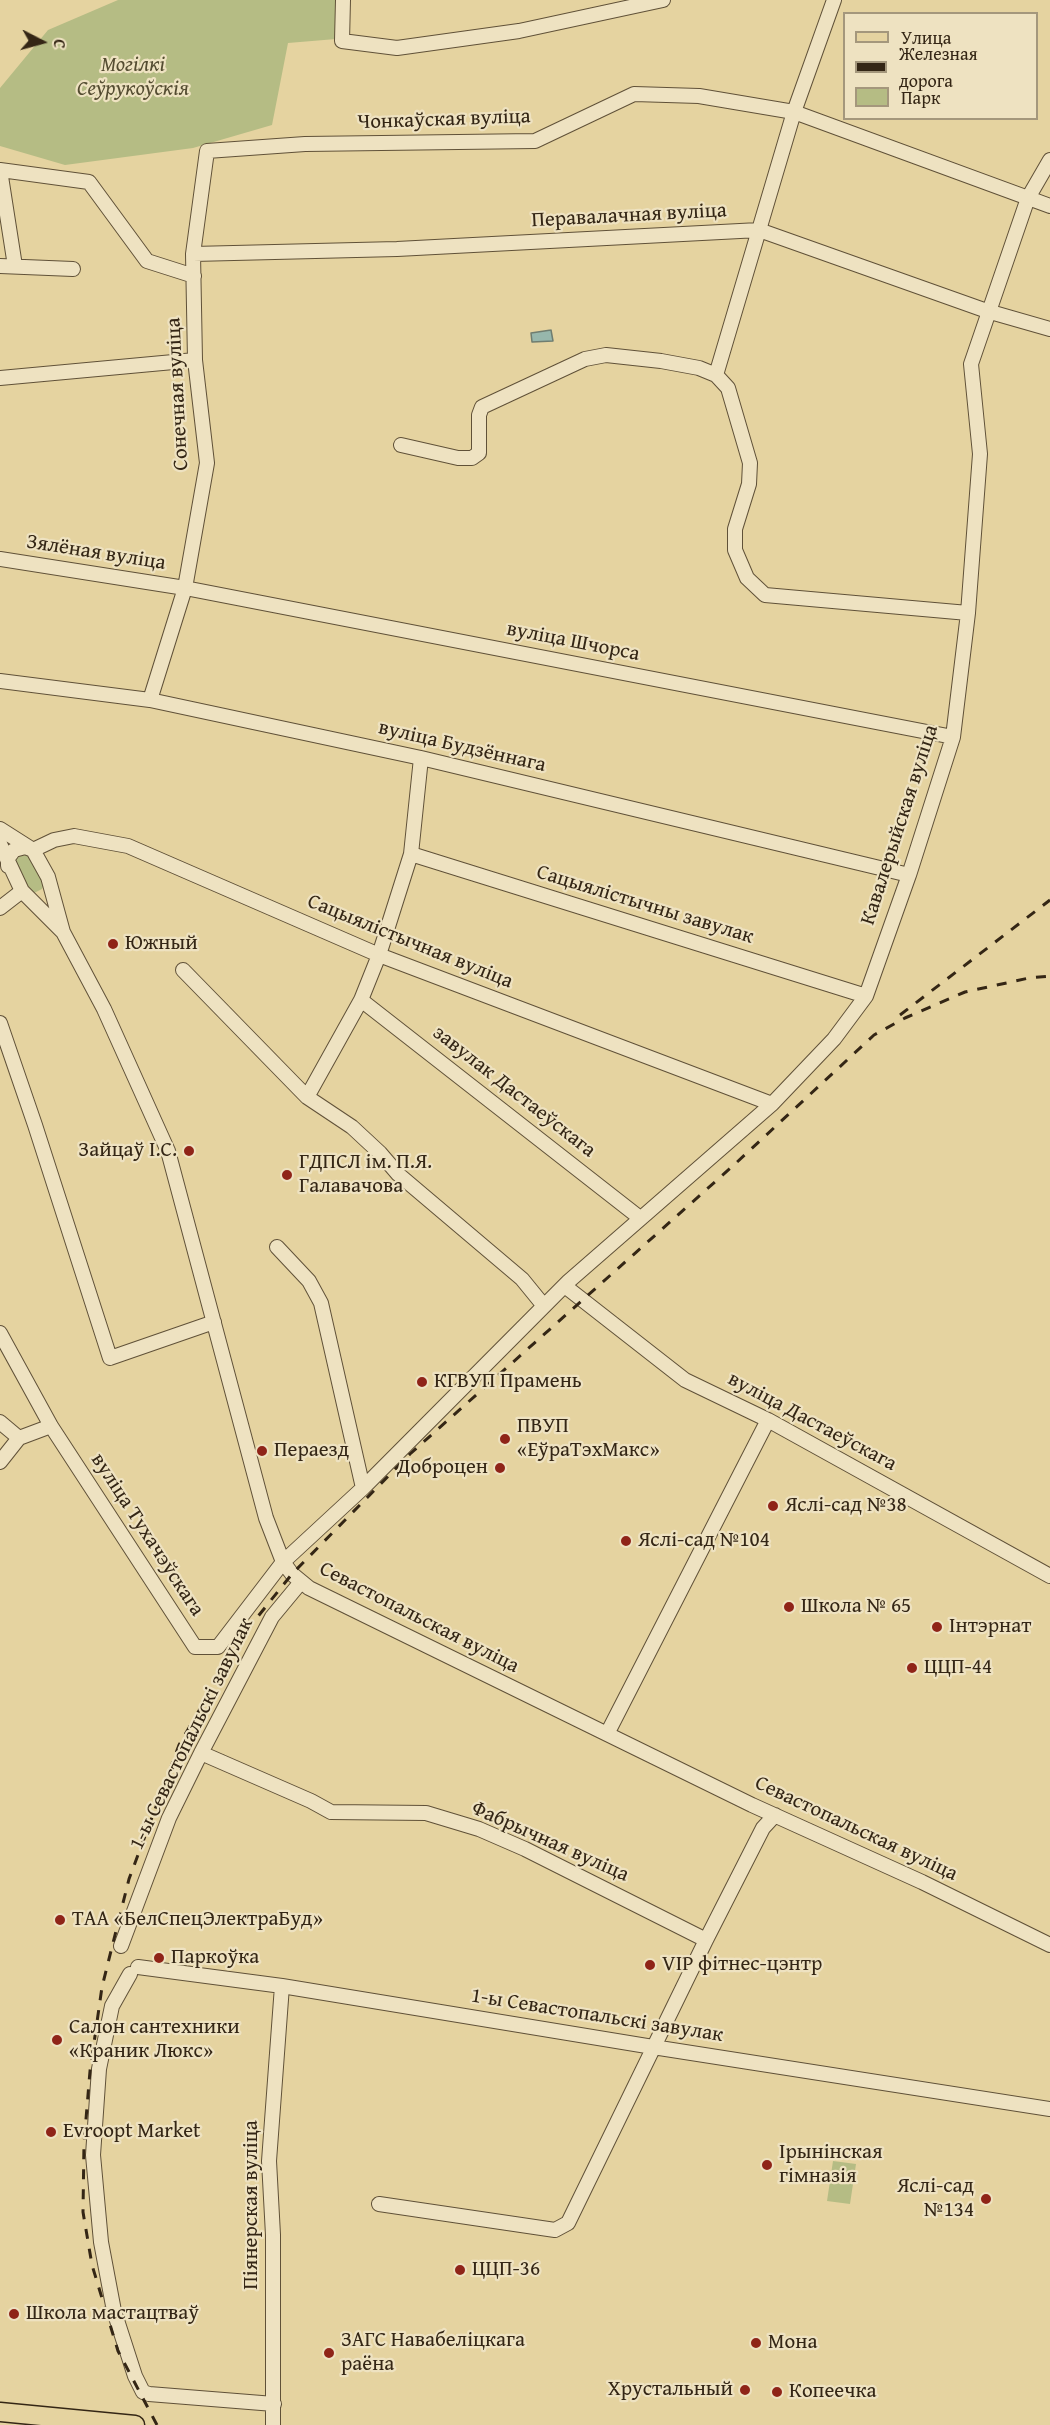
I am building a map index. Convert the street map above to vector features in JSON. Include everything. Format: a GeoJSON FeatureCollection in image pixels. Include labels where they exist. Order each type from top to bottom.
{"type":"FeatureCollection","features":[{"type":"Feature","properties":{"kind":"main road"},"geometry":{"type":"LineString","coordinates":[[0,2412],[135,2425]]}},
{"type":"Feature","properties":{"kind":"street"},"geometry":{"type":"LineString","coordinates":[[343,0],[342,41],[397,48],[519,31],[663,0]]}},
{"type":"Feature","properties":{"kind":"street"},"geometry":{"type":"LineString","coordinates":[[716,375],[794,112],[834,0]]}},
{"type":"Feature","properties":{"kind":"street","name":"Чонкаўская вуліца"},"geometry":{"type":"LineString","coordinates":[[207,151],[305,144],[535,141],[634,94],[699,96],[794,112],[1050,206]]}},
{"type":"Feature","properties":{"kind":"street","name":"Сонечная вуліца"},"geometry":{"type":"LineString","coordinates":[[150,700],[185,588],[207,463],[195,360],[193,254],[207,151]]}},
{"type":"Feature","properties":{"kind":"street","name":"Кавалерыйская вуліца"},"geometry":{"type":"LineString","coordinates":[[567,1284],[772,1104],[834,1039],[866,996],[909,875],[953,737],[968,613],[980,454],[971,364],[987,311],[1028,198],[1050,160]]}},
{"type":"Feature","properties":{"kind":"street"},"geometry":{"type":"LineString","coordinates":[[15,266],[0,170],[88,182],[147,261],[194,276]]}},
{"type":"Feature","properties":{"kind":"street","name":"Перавалачная вуліца"},"geometry":{"type":"LineString","coordinates":[[193,254],[397,249],[759,230],[987,311],[1050,329]]}},
{"type":"Feature","properties":{"kind":"street"},"geometry":{"type":"LineString","coordinates":[[0,266],[73,269]]}},
{"type":"Feature","properties":{"kind":"street"},"geometry":{"type":"LineString","coordinates":[[401,445],[458,458],[472,458],[479,453],[479,415],[482,407],[585,359],[606,355],[699,368],[716,375],[728,388],[750,463],[749,484],[735,529],[735,550],[747,578],[765,595],[968,613]]}},
{"type":"Feature","properties":{"kind":"street"},"geometry":{"type":"LineString","coordinates":[[0,378],[195,360]]}},
{"type":"Feature","properties":{"kind":"street","name":"Зялёная вуліца"},"geometry":{"type":"LineString","coordinates":[[0,559],[185,588]]}},
{"type":"Feature","properties":{"kind":"street","name":"вуліца Шчорса"},"geometry":{"type":"LineString","coordinates":[[185,588],[953,737]]}},
{"type":"Feature","properties":{"kind":"street","name":"вуліца Будзённага"},"geometry":{"type":"LineString","coordinates":[[0,681],[150,700],[421,758],[909,875]]}},
{"type":"Feature","properties":{"kind":"street"},"geometry":{"type":"LineString","coordinates":[[307,1097],[361,1000],[379,955],[411,854],[421,758]]}},
{"type":"Feature","properties":{"kind":"street","name":"Севастопальская вуліца"},"geometry":{"type":"LineString","coordinates":[[0,829],[33,850],[48,877],[63,932],[128,1059],[168,1151],[266,1518],[283,1562],[292,1574],[309,1588],[607,1734],[932,1887],[1050,1946]]}},
{"type":"Feature","properties":{"kind":"street","name":"Сацыялістычная вуліца"},"geometry":{"type":"LineString","coordinates":[[33,850],[54,840],[74,836],[128,846],[379,955],[772,1104]]}},
{"type":"Feature","properties":{"kind":"street","name":"Севастопальская вуліца"},"geometry":{"type":"LineString","coordinates":[[0,844],[8,866],[24,893],[63,932]]}},
{"type":"Feature","properties":{"kind":"street"},"geometry":{"type":"LineString","coordinates":[[8,866],[8,858],[14,850],[25,847],[33,850]]}},
{"type":"Feature","properties":{"kind":"street","name":"Сацыялістычны завулак"},"geometry":{"type":"LineString","coordinates":[[411,854],[866,996]]}},
{"type":"Feature","properties":{"kind":"street"},"geometry":{"type":"LineString","coordinates":[[0,908],[24,893],[38,896],[42,894],[48,884],[48,877]]}},
{"type":"Feature","properties":{"kind":"street"},"geometry":{"type":"LineString","coordinates":[[183,969],[307,1097],[351,1127],[398,1174],[522,1279],[544,1306]]}},
{"type":"Feature","properties":{"kind":"street","name":"завулак Дастаеўскага"},"geometry":{"type":"LineString","coordinates":[[361,1000],[640,1218]]}},
{"type":"Feature","properties":{"kind":"street"},"geometry":{"type":"LineString","coordinates":[[0,1023],[110,1358],[214,1322]]}},
{"type":"Feature","properties":{"kind":"street"},"geometry":{"type":"LineString","coordinates":[[277,1247],[309,1281],[321,1303],[363,1488]]}},
{"type":"Feature","properties":{"kind":"street"},"geometry":{"type":"LineString","coordinates":[[283,1562],[363,1488],[567,1284]]}},
{"type":"Feature","properties":{"kind":"street","name":"вуліца Дастаеўскага"},"geometry":{"type":"LineString","coordinates":[[567,1284],[685,1380],[768,1420],[1050,1576]]}},
{"type":"Feature","properties":{"kind":"street","name":"вуліца Тухачэўскага"},"geometry":{"type":"LineString","coordinates":[[0,1333],[51,1426],[195,1647],[218,1647],[283,1562]]}},
{"type":"Feature","properties":{"kind":"street"},"geometry":{"type":"LineString","coordinates":[[607,1734],[768,1420]]}},
{"type":"Feature","properties":{"kind":"street"},"geometry":{"type":"LineString","coordinates":[[0,1422],[19,1438]]}},
{"type":"Feature","properties":{"kind":"street"},"geometry":{"type":"LineString","coordinates":[[0,1462],[19,1438],[51,1426]]}},
{"type":"Feature","properties":{"kind":"street","name":"1-ы Севастопальскі завулак"},"geometry":{"type":"LineString","coordinates":[[121,1946],[169,1818],[201,1753],[272,1617],[301,1582]]}},
{"type":"Feature","properties":{"kind":"street","name":"Фабрычная вуліца"},"geometry":{"type":"LineString","coordinates":[[201,1753],[311,1801],[330,1812],[426,1813],[479,1829],[525,1849],[706,1940]]}},
{"type":"Feature","properties":{"kind":"street"},"geometry":{"type":"LineString","coordinates":[[379,2204],[555,2230],[568,2223],[706,1940],[763,1828],[775,1815]]}},
{"type":"Feature","properties":{"kind":"street","name":"1-ы Севастопальскі завулак"},"geometry":{"type":"LineString","coordinates":[[274,2404],[149,2394],[143,2392],[135,2376],[114,2311],[103,2254],[93,2155],[99,2069],[112,2006],[134,1971],[282,1986],[1050,2109]]}},
{"type":"Feature","properties":{"kind":"street","name":"Піянерская вуліца"},"geometry":{"type":"LineString","coordinates":[[273,2425],[273,2224],[269,2160],[282,1986]]}},
{"type":"Feature","properties":{"kind":"green space","name":"Могілкі Сеўрукоўскія"},"geometry":{"type":"Polygon","coordinates":[[[118,0],[335,0],[336,39],[288,43],[272,125],[193,148],[65,165],[0,146],[0,88],[48,30],[118,0]]]}},
{"type":"Feature","properties":{"kind":"green space"},"geometry":{"type":"Polygon","coordinates":[[[27,851],[44,884],[42,889],[34,893],[28,892],[12,860],[14,855],[27,851]]]}},
{"type":"Feature","properties":{"kind":"green space"},"geometry":{"type":"Polygon","coordinates":[[[833,2161],[856,2164],[850,2204],[827,2201],[833,2161]]]}},
{"type":"Feature","properties":{"kind":"water"},"geometry":{"type":"Polygon","coordinates":[[[551,330],[553,341],[532,342],[531,333],[551,330]]]}},
{"type":"Feature","properties":{"kind":"railway"},"geometry":{"type":"LineString","coordinates":[[900,1015],[1050,900]]}},
{"type":"Feature","properties":{"kind":"railway"},"geometry":{"type":"LineString","coordinates":[[157,2425],[118,2351],[92,2265],[83,2212],[84,2143],[90,2071],[102,1987],[129,1879],[179,1745],[243,1635],[292,1574],[410,1454],[735,1164],[874,1035],[905,1018],[965,992],[1029,978],[1050,976]]}},
{"type":"Feature","properties":{"kind":"place","name":"Южный"},"geometry":{"type":"Point","coordinates":[113,944]}},
{"type":"Feature","properties":{"kind":"place","name":"Зайцаў І.С."},"geometry":{"type":"Point","coordinates":[189,1151]}},
{"type":"Feature","properties":{"kind":"place","name":"ГДПСЛ ім. П.Я. Галавачова"},"geometry":{"type":"Point","coordinates":[287,1175]}},
{"type":"Feature","properties":{"kind":"place","name":"КГВУП Прамень"},"geometry":{"type":"Point","coordinates":[422,1382]}},
{"type":"Feature","properties":{"kind":"place","name":"ПВУП «ЕўраТэхМакс»"},"geometry":{"type":"Point","coordinates":[505,1439]}},
{"type":"Feature","properties":{"kind":"place","name":"Пераезд"},"geometry":{"type":"Point","coordinates":[262,1451]}},
{"type":"Feature","properties":{"kind":"place","name":"Доброцен"},"geometry":{"type":"Point","coordinates":[500,1468]}},
{"type":"Feature","properties":{"kind":"place","name":"Яслі-сад №38"},"geometry":{"type":"Point","coordinates":[773,1506]}},
{"type":"Feature","properties":{"kind":"place","name":"Яслі-сад №104"},"geometry":{"type":"Point","coordinates":[626,1541]}},
{"type":"Feature","properties":{"kind":"place","name":"Школа № 65"},"geometry":{"type":"Point","coordinates":[789,1607]}},
{"type":"Feature","properties":{"kind":"place","name":"Інтэрнат"},"geometry":{"type":"Point","coordinates":[937,1627]}},
{"type":"Feature","properties":{"kind":"place","name":"ЦЦП-44"},"geometry":{"type":"Point","coordinates":[912,1668]}},
{"type":"Feature","properties":{"kind":"place","name":"ТАА «БелСпецЭлектраБуд»"},"geometry":{"type":"Point","coordinates":[60,1920]}},
{"type":"Feature","properties":{"kind":"place","name":"Паркоўка"},"geometry":{"type":"Point","coordinates":[159,1958]}},
{"type":"Feature","properties":{"kind":"place","name":"VIP фітнес-цэнтр"},"geometry":{"type":"Point","coordinates":[650,1965]}},
{"type":"Feature","properties":{"kind":"place","name":"Салон сантехники «Краник Люкс»"},"geometry":{"type":"Point","coordinates":[57,2040]}},
{"type":"Feature","properties":{"kind":"place","name":"Evroopt Market"},"geometry":{"type":"Point","coordinates":[51,2132]}},
{"type":"Feature","properties":{"kind":"place","name":"Ірынінская гімназія"},"geometry":{"type":"Point","coordinates":[767,2165]}},
{"type":"Feature","properties":{"kind":"place","name":"Яслі-сад №134"},"geometry":{"type":"Point","coordinates":[986,2199]}},
{"type":"Feature","properties":{"kind":"place","name":"ЦЦП-36"},"geometry":{"type":"Point","coordinates":[460,2270]}},
{"type":"Feature","properties":{"kind":"place","name":"Школа мастацтваў"},"geometry":{"type":"Point","coordinates":[14,2314]}},
{"type":"Feature","properties":{"kind":"place","name":"Мона"},"geometry":{"type":"Point","coordinates":[756,2343]}},
{"type":"Feature","properties":{"kind":"place","name":"ЗАГС Навабеліцкага раёна"},"geometry":{"type":"Point","coordinates":[329,2353]}},
{"type":"Feature","properties":{"kind":"place","name":"Хрустальный"},"geometry":{"type":"Point","coordinates":[745,2390]}},
{"type":"Feature","properties":{"kind":"place","name":"Копеечка"},"geometry":{"type":"Point","coordinates":[777,2392]}}]}
